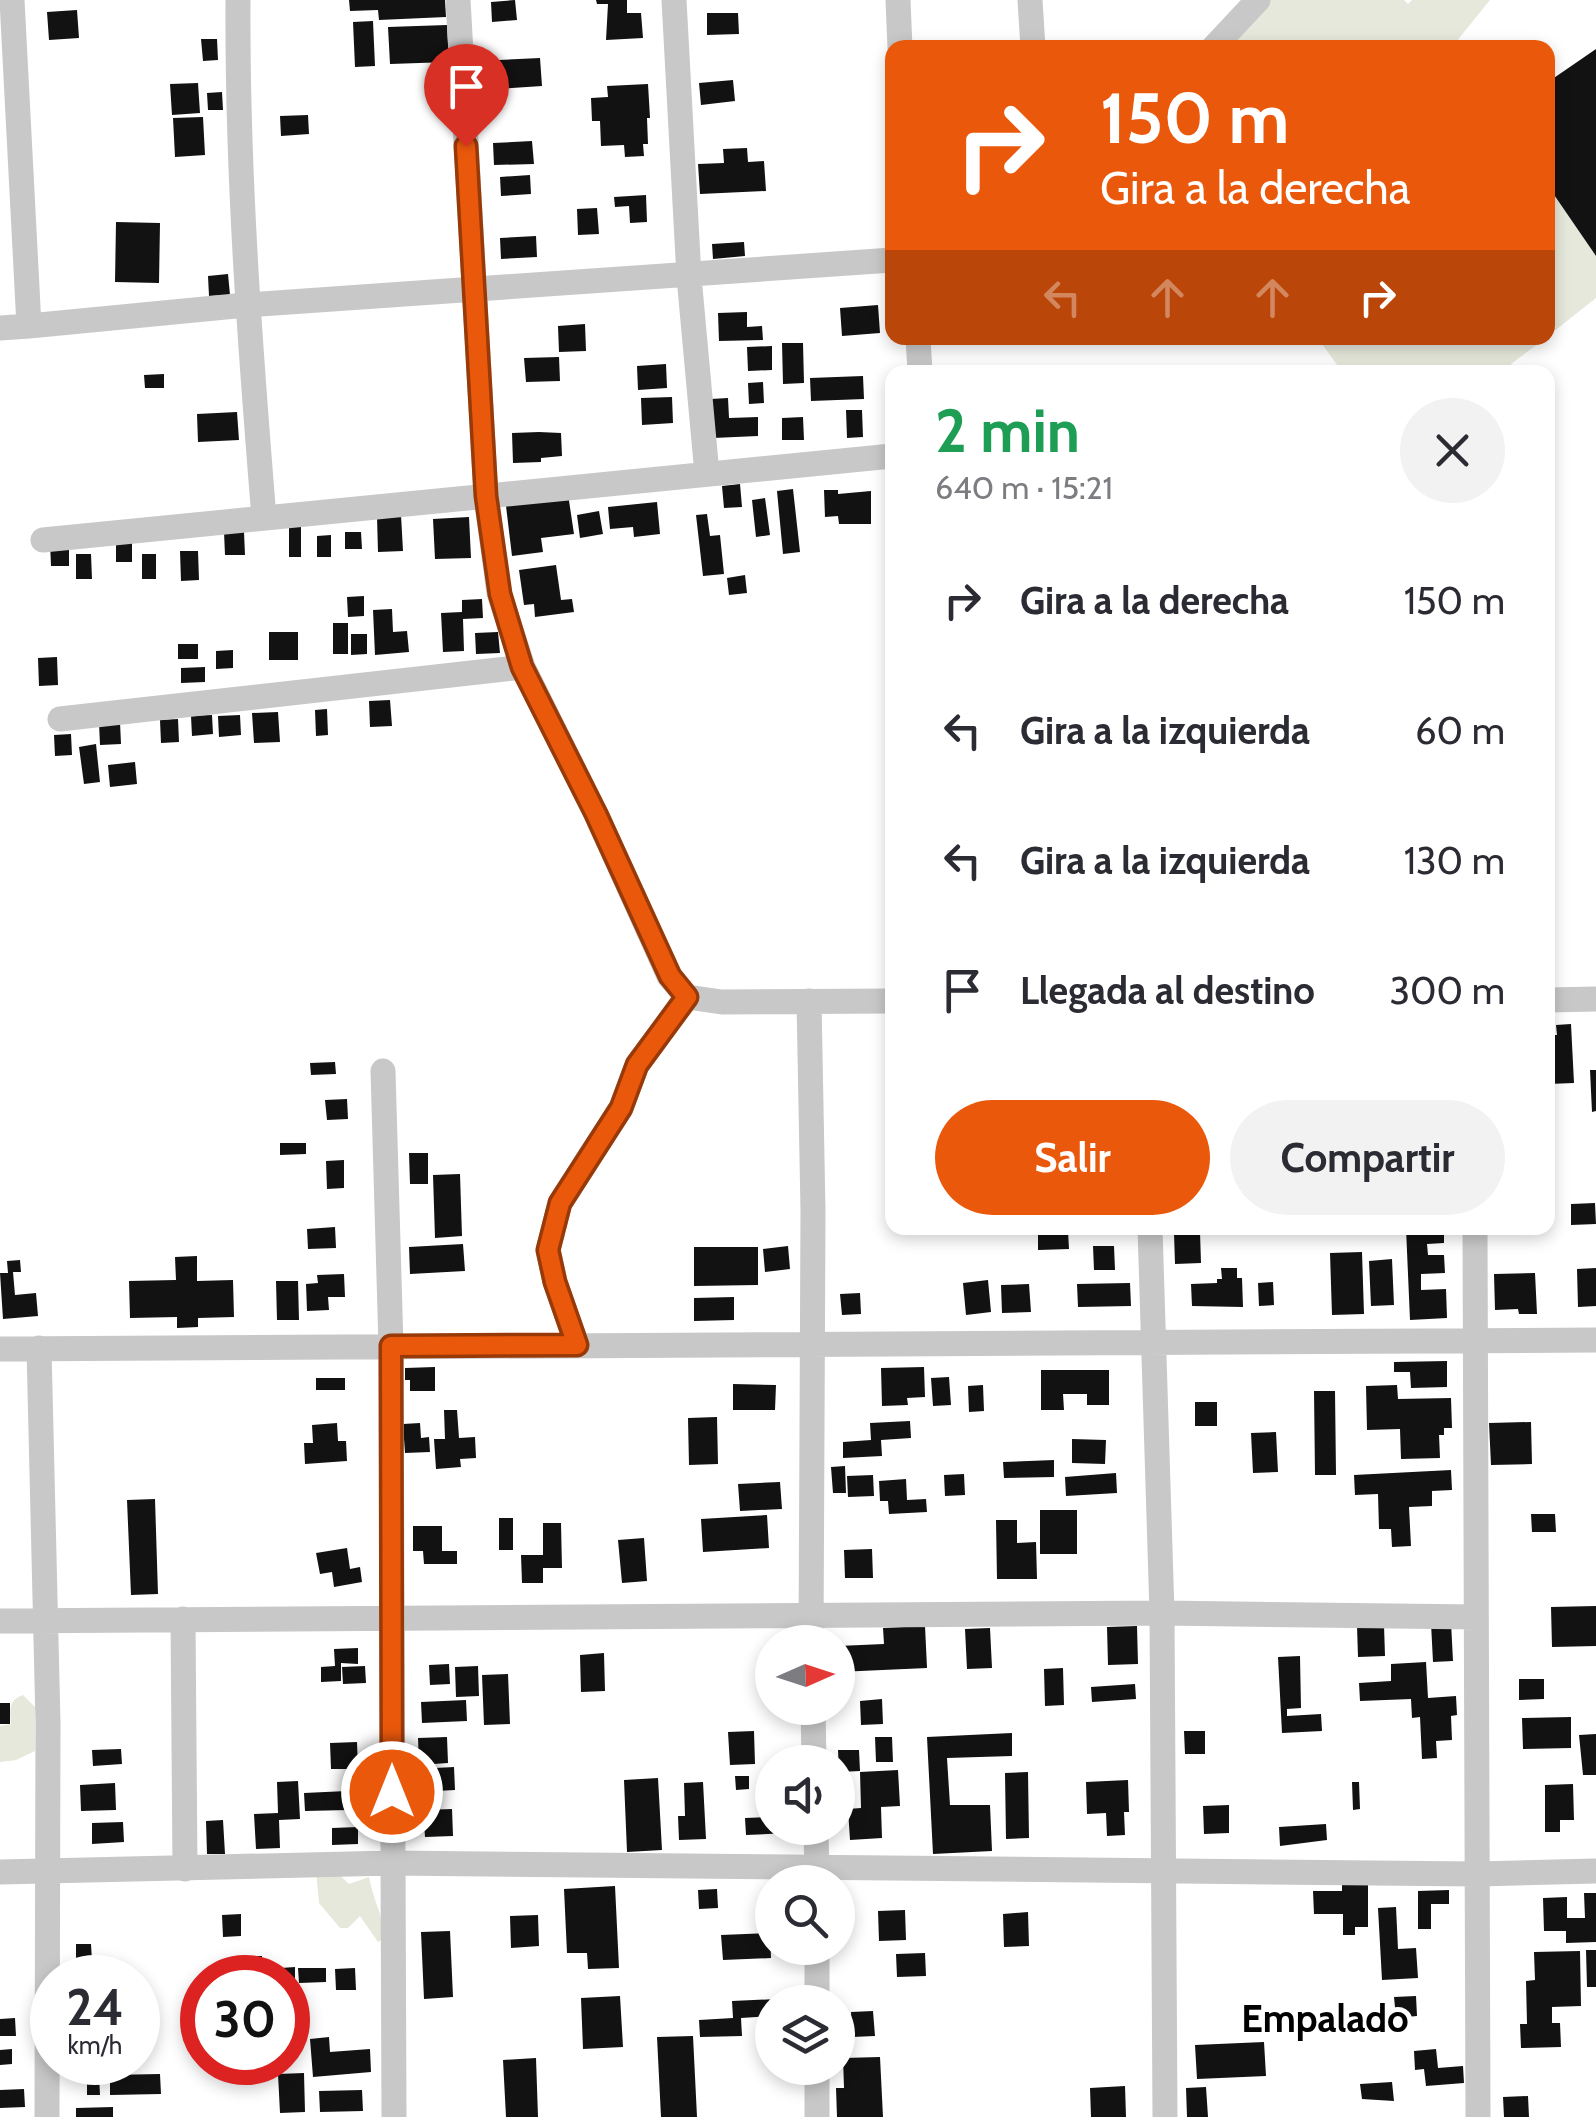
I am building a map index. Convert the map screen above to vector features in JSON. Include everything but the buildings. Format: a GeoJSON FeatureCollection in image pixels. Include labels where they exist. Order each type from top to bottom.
{"type":"FeatureCollection","features":[{"type":"Feature","properties":{"kind":"street"},"geometry":{"type":"LineString","coordinates":[[12,0],[29,326]]}},
{"type":"Feature","properties":{"kind":"street"},"geometry":{"type":"LineString","coordinates":[[238,0],[237,127],[246,304],[264,518]]}},
{"type":"Feature","properties":{"kind":"street"},"geometry":{"type":"LineString","coordinates":[[458,0],[486,496],[500,594],[522,667],[596,814],[670,976],[687,997],[722,1002],[885,1001]]}},
{"type":"Feature","properties":{"kind":"street"},"geometry":{"type":"LineString","coordinates":[[674,0],[688,276],[707,474]]}},
{"type":"Feature","properties":{"kind":"street"},"geometry":{"type":"LineString","coordinates":[[898,0],[900,40]]}},
{"type":"Feature","properties":{"kind":"street"},"geometry":{"type":"LineString","coordinates":[[1030,0],[1032,40]]}},
{"type":"Feature","properties":{"kind":"street"},"geometry":{"type":"LineString","coordinates":[[1220,40],[1258,0]]}},
{"type":"Feature","properties":{"kind":"street"},"geometry":{"type":"LineString","coordinates":[[0,328],[246,304],[885,261]]}},
{"type":"Feature","properties":{"kind":"street"},"geometry":{"type":"LineString","coordinates":[[43,540],[885,457]]}},
{"type":"Feature","properties":{"kind":"street"},"geometry":{"type":"LineString","coordinates":[[60,719],[522,667]]}},
{"type":"Feature","properties":{"kind":"street"},"geometry":{"type":"LineString","coordinates":[[577,1345],[548,1250],[560,1203],[621,1108],[637,1065],[687,997]]}},
{"type":"Feature","properties":{"kind":"street"},"geometry":{"type":"LineString","coordinates":[[1555,1000],[1596,999]]}},
{"type":"Feature","properties":{"kind":"street"},"geometry":{"type":"LineString","coordinates":[[809,1001],[813,1210],[810,1625]]}},
{"type":"Feature","properties":{"kind":"street"},"geometry":{"type":"LineString","coordinates":[[384,1071],[391,1346],[394,2117]]}},
{"type":"Feature","properties":{"kind":"street"},"geometry":{"type":"LineString","coordinates":[[1150,1235],[1162,1612],[1165,2117]]}},
{"type":"Feature","properties":{"kind":"street"},"geometry":{"type":"LineString","coordinates":[[1474,1235],[1478,2117]]}},
{"type":"Feature","properties":{"kind":"street"},"geometry":{"type":"LineString","coordinates":[[0,1349],[1596,1340]]}},
{"type":"Feature","properties":{"kind":"street"},"geometry":{"type":"LineString","coordinates":[[39,1348],[48,1873],[47,2117]]}},
{"type":"Feature","properties":{"kind":"street"},"geometry":{"type":"LineString","coordinates":[[0,1621],[1162,1612],[1476,1616]]}},
{"type":"Feature","properties":{"kind":"street"},"geometry":{"type":"LineString","coordinates":[[184,1619],[185,1869]]}},
{"type":"Feature","properties":{"kind":"street"},"geometry":{"type":"LineString","coordinates":[[0,1872],[392,1863],[755,1874]]}},
{"type":"Feature","properties":{"kind":"street"},"geometry":{"type":"LineString","coordinates":[[855,1876],[1596,1871]]}},
{"type":"Feature","properties":{"kind":"street"},"geometry":{"type":"LineString","coordinates":[[817,2085],[817,2117]]}},
{"type":"Feature","properties":{"kind":"shaded area"},"geometry":{"type":"Polygon","coordinates":[[[1258,0],[1404,0],[1408,4],[1412,0],[1490,0],[1458,40],[1220,40],[1258,0]]]}},
{"type":"Feature","properties":{"kind":"shaded area"},"geometry":{"type":"Polygon","coordinates":[[[1555,196],[1596,256],[1596,298],[1555,330],[1555,196]]]}},
{"type":"Feature","properties":{"kind":"shaded area"},"geometry":{"type":"Polygon","coordinates":[[[1323,345],[1537,345],[1512,365],[1337,365],[1323,345]]]}},
{"type":"Feature","properties":{"kind":"shaded area"},"geometry":{"type":"Polygon","coordinates":[[[23,1695],[35,1707],[35,1751],[0,1762],[0,1726],[11,1724],[12,1703],[23,1695]]]}},
{"type":"Feature","properties":{"kind":"shaded area"},"geometry":{"type":"Polygon","coordinates":[[[331,1867],[349,1884],[369,1877],[385,1938],[378,1942],[360,1916],[348,1928],[340,1928],[319,1903],[316,1871],[331,1867]]]}},
{"type":"Feature","properties":{"kind":"district","name":"Empalado"},"geometry":{"type":"Point","coordinates":[1325,2019]}},
{"type":"Feature","properties":{"kind":"route"},"geometry":{"type":"LineString","coordinates":[[392,1792],[391,1346],[577,1345],[548,1250],[560,1203],[621,1108],[637,1065],[687,997],[670,976],[596,814],[522,667],[500,594],[486,496],[466,146]]}}]}
